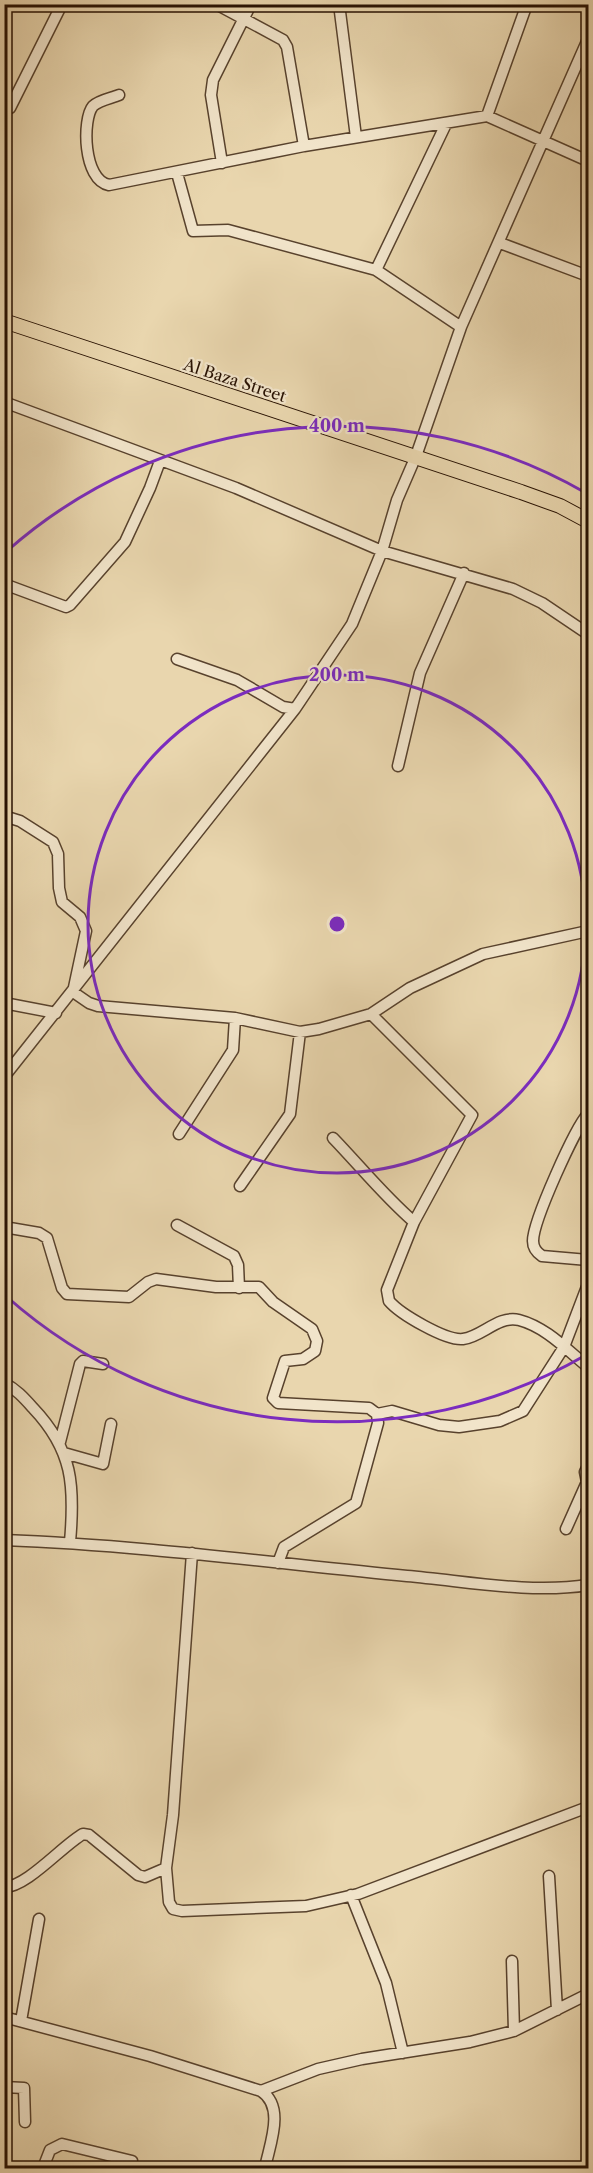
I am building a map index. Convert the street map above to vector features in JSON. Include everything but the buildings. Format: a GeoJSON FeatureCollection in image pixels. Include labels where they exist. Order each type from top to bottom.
{"type":"FeatureCollection","features":[{"type":"Feature","properties":{"kind":"main road","name":"Al Baza Street"},"geometry":{"type":"LineString","coordinates":[[4,321],[416,456],[550,503],[588,521]]}},
{"type":"Feature","properties":{"kind":"street"},"geometry":{"type":"LineString","coordinates":[[10,108],[63,4]]}},
{"type":"Feature","properties":{"kind":"street"},"geometry":{"type":"LineString","coordinates":[[216,4],[278,35],[287,47],[304,146]]}},
{"type":"Feature","properties":{"kind":"street"},"geometry":{"type":"LineString","coordinates":[[222,164],[211,94],[213,80],[251,4]]}},
{"type":"Feature","properties":{"kind":"street"},"geometry":{"type":"LineString","coordinates":[[339,4],[356,137]]}},
{"type":"Feature","properties":{"kind":"street"},"geometry":{"type":"LineString","coordinates":[[487,116],[525,5]]}},
{"type":"Feature","properties":{"kind":"street"},"geometry":{"type":"LineString","coordinates":[[4,1077],[296,709],[352,624],[382,550],[408,468],[416,456],[461,327],[588,39]]}},
{"type":"Feature","properties":{"kind":"street"},"geometry":{"type":"LineString","coordinates":[[119,95],[95,104],[90,113],[87,157],[94,177],[109,185],[304,146],[487,116],[588,160]]}},
{"type":"Feature","properties":{"kind":"street"},"geometry":{"type":"LineString","coordinates":[[376,270],[446,124]]}},
{"type":"Feature","properties":{"kind":"street"},"geometry":{"type":"LineString","coordinates":[[177,173],[192,231],[228,230],[376,270],[461,327]]}},
{"type":"Feature","properties":{"kind":"street"},"geometry":{"type":"LineString","coordinates":[[500,243],[588,276]]}},
{"type":"Feature","properties":{"kind":"street"},"geometry":{"type":"LineString","coordinates":[[4,402],[236,488],[382,550],[513,589],[542,603],[588,634]]}},
{"type":"Feature","properties":{"kind":"street"},"geometry":{"type":"LineString","coordinates":[[4,584],[66,607],[70,605],[125,542],[160,461]]}},
{"type":"Feature","properties":{"kind":"street"},"geometry":{"type":"LineString","coordinates":[[398,766],[420,673],[464,573]]}},
{"type":"Feature","properties":{"kind":"street"},"geometry":{"type":"LineString","coordinates":[[177,658],[237,680],[283,707],[296,709]]}},
{"type":"Feature","properties":{"kind":"street"},"geometry":{"type":"LineString","coordinates":[[4,816],[48,837],[56,847],[62,902],[80,917],[86,931],[73,992]]}},
{"type":"Feature","properties":{"kind":"street"},"geometry":{"type":"LineString","coordinates":[[73,992],[98,1006],[235,1018],[300,1032],[343,1024],[371,1014],[410,988],[483,954],[588,931]]}},
{"type":"Feature","properties":{"kind":"street"},"geometry":{"type":"LineString","coordinates":[[4,1003],[56,1013]]}},
{"type":"Feature","properties":{"kind":"street"},"geometry":{"type":"LineString","coordinates":[[371,1014],[472,1115],[414,1222],[387,1290],[387,1297],[392,1305],[448,1338],[463,1339],[504,1321],[518,1320],[546,1332],[588,1366]]}},
{"type":"Feature","properties":{"kind":"street"},"geometry":{"type":"LineString","coordinates":[[179,1134],[233,1050],[235,1018]]}},
{"type":"Feature","properties":{"kind":"street"},"geometry":{"type":"LineString","coordinates":[[240,1186],[290,1114],[300,1032]]}},
{"type":"Feature","properties":{"kind":"street"},"geometry":{"type":"LineString","coordinates":[[588,1114],[579,1125],[567,1151],[540,1214],[533,1241],[536,1252],[542,1256],[588,1260]]}},
{"type":"Feature","properties":{"kind":"street"},"geometry":{"type":"LineString","coordinates":[[333,1138],[357,1162],[378,1190],[414,1222]]}},
{"type":"Feature","properties":{"kind":"street"},"geometry":{"type":"LineString","coordinates":[[177,1225],[234,1256],[238,1265],[239,1288]]}},
{"type":"Feature","properties":{"kind":"street"},"geometry":{"type":"LineString","coordinates":[[4,1227],[39,1233],[47,1238],[62,1288],[67,1294],[124,1298],[133,1296],[148,1282],[156,1279],[239,1288],[254,1286],[264,1290],[273,1302],[305,1322],[316,1336],[316,1347],[312,1354],[303,1359],[285,1361],[282,1364],[273,1395],[275,1401],[365,1407],[376,1414],[392,1411],[439,1425],[459,1427],[512,1418],[531,1402],[564,1347],[588,1284]]}},
{"type":"Feature","properties":{"kind":"street"},"geometry":{"type":"LineString","coordinates":[[70,1542],[73,1496],[62,1447],[80,1364],[83,1361],[103,1364]]}},
{"type":"Feature","properties":{"kind":"street"},"geometry":{"type":"LineString","coordinates":[[4,1383],[20,1394],[62,1447],[103,1464],[111,1424]]}},
{"type":"Feature","properties":{"kind":"street"},"geometry":{"type":"LineString","coordinates":[[278,1563],[284,1546],[356,1503],[378,1423],[376,1414]]}},
{"type":"Feature","properties":{"kind":"street"},"geometry":{"type":"LineString","coordinates":[[566,1528],[587,1482],[585,1472],[588,1466]]}},
{"type":"Feature","properties":{"kind":"street"},"geometry":{"type":"LineString","coordinates":[[4,1540],[70,1542],[531,1586],[588,1585]]}},
{"type":"Feature","properties":{"kind":"street"},"geometry":{"type":"LineString","coordinates":[[192,1553],[173,1815],[166,1868],[169,1902],[173,1909],[182,1911],[306,1906],[351,1895],[588,1807]]}},
{"type":"Feature","properties":{"kind":"street"},"geometry":{"type":"LineString","coordinates":[[4,1887],[10,1887],[24,1880],[83,1834],[89,1835],[138,1875],[145,1877],[166,1868]]}},
{"type":"Feature","properties":{"kind":"street"},"geometry":{"type":"LineString","coordinates":[[549,1876],[557,2010]]}},
{"type":"Feature","properties":{"kind":"street"},"geometry":{"type":"LineString","coordinates":[[351,1895],[389,1991],[403,2053]]}},
{"type":"Feature","properties":{"kind":"street"},"geometry":{"type":"LineString","coordinates":[[21,2021],[39,1918]]}},
{"type":"Feature","properties":{"kind":"street"},"geometry":{"type":"LineString","coordinates":[[512,1961],[514,2031]]}},
{"type":"Feature","properties":{"kind":"street"},"geometry":{"type":"LineString","coordinates":[[261,2091],[318,2069],[470,2042],[514,2031],[588,1994]]}},
{"type":"Feature","properties":{"kind":"street"},"geometry":{"type":"LineString","coordinates":[[4,2017],[261,2091],[268,2096],[274,2115],[265,2169]]}},
{"type":"Feature","properties":{"kind":"street"},"geometry":{"type":"LineString","coordinates":[[4,2086],[24,2088],[25,2122]]}},
{"type":"Feature","properties":{"kind":"street"},"geometry":{"type":"LineString","coordinates":[[43,2169],[50,2150],[62,2144],[132,2161]]}}]}
